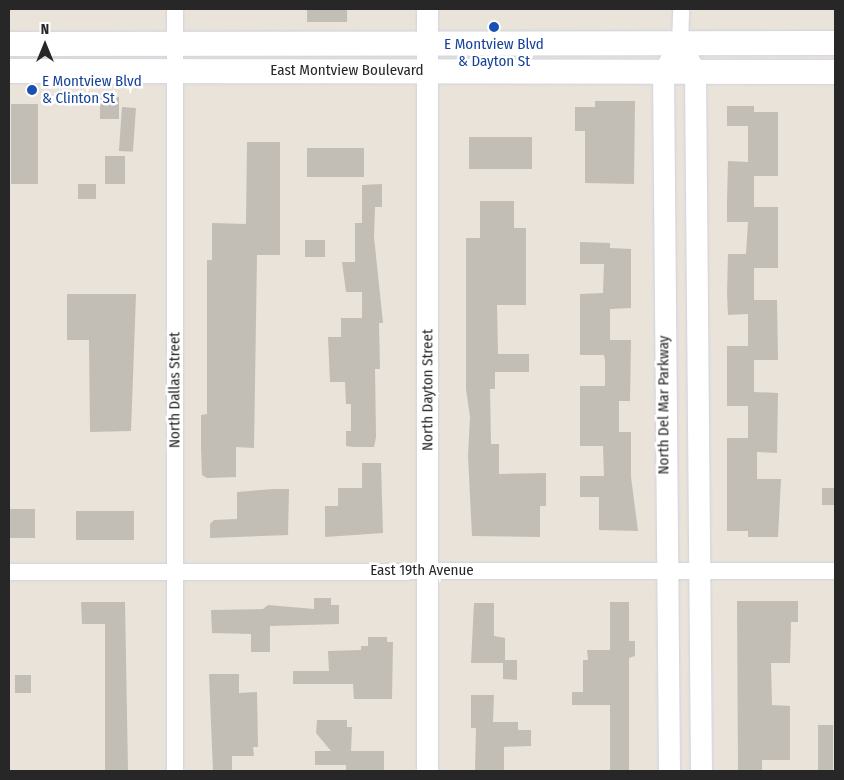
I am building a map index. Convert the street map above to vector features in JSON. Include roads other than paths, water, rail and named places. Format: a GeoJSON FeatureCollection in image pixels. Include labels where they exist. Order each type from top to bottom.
{"type":"FeatureCollection","features":[{"type":"Feature","properties":{"kind":"main road","name":"East Montview Boulevard"},"geometry":{"type":"LineString","coordinates":[[9,44],[175,46],[835,43]]}},
{"type":"Feature","properties":{"kind":"main road","name":"East Montview Boulevard"},"geometry":{"type":"LineString","coordinates":[[9,71],[427,70],[835,72]]}},
{"type":"Feature","properties":{"kind":"street","name":"North Dallas Street"},"geometry":{"type":"LineString","coordinates":[[174,771],[176,571],[173,72],[175,9]]}},
{"type":"Feature","properties":{"kind":"street","name":"North Dayton Street"},"geometry":{"type":"LineString","coordinates":[[427,9],[427,771]]}},
{"type":"Feature","properties":{"kind":"street"},"geometry":{"type":"LineString","coordinates":[[681,9],[680,44],[694,72]]}},
{"type":"Feature","properties":{"kind":"street"},"geometry":{"type":"LineString","coordinates":[[663,72],[680,44]]}},
{"type":"Feature","properties":{"kind":"street","name":"North Del Mar Parkway"},"geometry":{"type":"LineString","coordinates":[[663,72],[669,771]]}},
{"type":"Feature","properties":{"kind":"street","name":"North Del Mar Parkway"},"geometry":{"type":"LineString","coordinates":[[694,72],[696,545],[699,571],[700,771]]}},
{"type":"Feature","properties":{"kind":"street","name":"East 19th Avenue"},"geometry":{"type":"LineString","coordinates":[[9,572],[835,571]]}},
{"type":"Feature","properties":{"kind":"place","name":"E Montview Blvd & Dayton St"},"geometry":{"type":"Point","coordinates":[494,27]}},
{"type":"Feature","properties":{"kind":"place","name":"E Montview Blvd & Clinton St"},"geometry":{"type":"Point","coordinates":[32,90]}}]}
